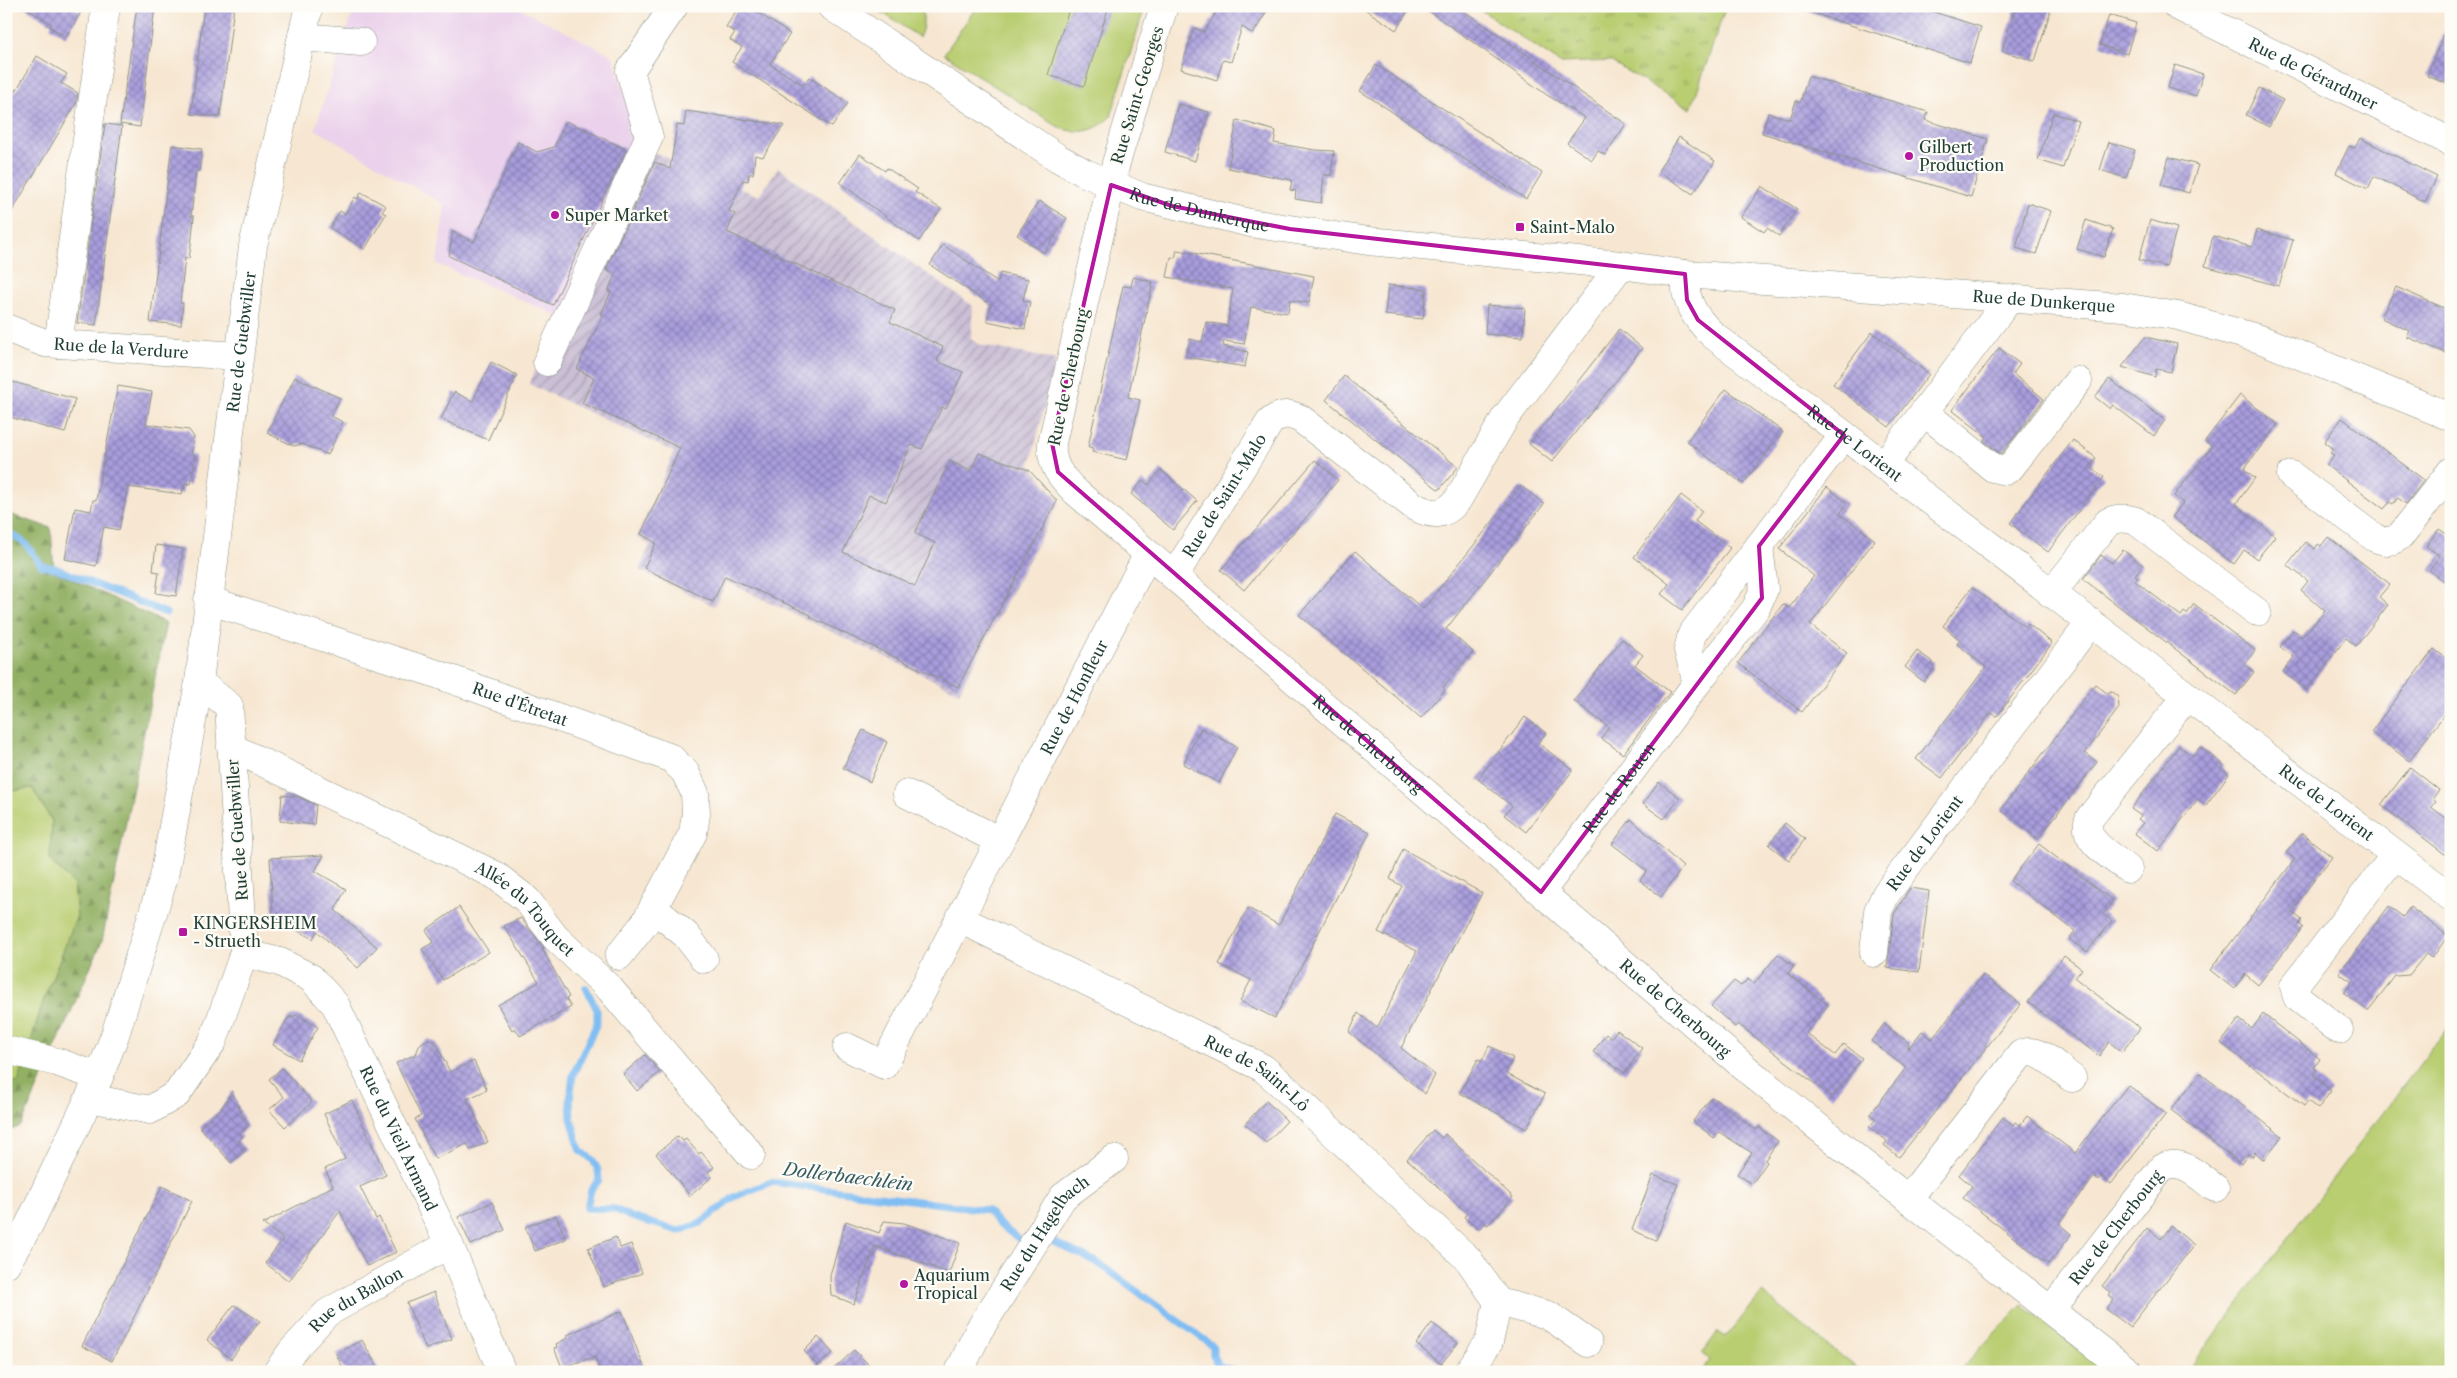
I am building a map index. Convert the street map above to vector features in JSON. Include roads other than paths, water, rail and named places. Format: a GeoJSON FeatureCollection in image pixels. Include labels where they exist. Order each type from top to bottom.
{"type":"FeatureCollection","features":[{"type":"Feature","properties":{"kind":"street"},"geometry":{"type":"LineString","coordinates":[[60,331],[106,6]]}},
{"type":"Feature","properties":{"kind":"street","name":"Rue de Guebwiller"},"geometry":{"type":"LineString","coordinates":[[6,1264],[29,1225],[94,1088],[115,1034],[164,877],[199,682],[253,246],[309,6]]}},
{"type":"Feature","properties":{"kind":"street"},"geometry":{"type":"LineString","coordinates":[[547,362],[649,137],[630,71],[674,6]]}},
{"type":"Feature","properties":{"kind":"street","name":"Rue de Dunkerque"},"geometry":{"type":"LineString","coordinates":[[831,6],[1058,158],[1111,185],[1142,197],[1180,208],[1290,229],[1368,241],[1621,265],[1685,274],[2123,307],[2178,316],[2260,340],[2451,417]]}},
{"type":"Feature","properties":{"kind":"street","name":"Rue Saint-Georges"},"geometry":{"type":"LineString","coordinates":[[1111,185],[1164,6]]}},
{"type":"Feature","properties":{"kind":"street","name":"Rue de Gérardmer"},"geometry":{"type":"LineString","coordinates":[[2177,6],[2451,142]]}},
{"type":"Feature","properties":{"kind":"street"},"geometry":{"type":"LineString","coordinates":[[302,37],[361,42]]}},
{"type":"Feature","properties":{"kind":"street","name":"Rue de Cherbourg"},"geometry":{"type":"LineString","coordinates":[[1111,185],[1051,454],[1058,472],[1065,481],[1750,1072],[1908,1199],[2129,1372]]}},
{"type":"Feature","properties":{"kind":"street","name":"Rue de Saint-Malo"},"geometry":{"type":"LineString","coordinates":[[1174,576],[1270,422],[1278,416],[1292,414],[1301,419],[1415,507],[1433,515],[1441,513],[1457,500],[1504,418],[1621,265]]}},
{"type":"Feature","properties":{"kind":"street","name":"Rue de Lorient"},"geometry":{"type":"LineString","coordinates":[[1685,274],[1684,287],[1687,300],[1698,320],[1759,371],[2451,897]]}},
{"type":"Feature","properties":{"kind":"street"},"geometry":{"type":"LineString","coordinates":[[1883,466],[2010,298]]}},
{"type":"Feature","properties":{"kind":"street","name":"Rue de la Verdure"},"geometry":{"type":"LineString","coordinates":[[6,328],[45,344],[60,331],[238,356]]}},
{"type":"Feature","properties":{"kind":"street"},"geometry":{"type":"LineString","coordinates":[[1924,412],[1993,468],[2005,471],[2010,468],[2078,381]]}},
{"type":"Feature","properties":{"kind":"street","name":"Rue de Rouen"},"geometry":{"type":"LineString","coordinates":[[1541,892],[1697,683],[1688,650],[1692,634],[1844,435]]}},
{"type":"Feature","properties":{"kind":"street"},"geometry":{"type":"LineString","coordinates":[[2291,475],[2375,538],[2389,542],[2401,535],[2451,472]]}},
{"type":"Feature","properties":{"kind":"street"},"geometry":{"type":"LineString","coordinates":[[2051,594],[2108,522],[2114,519],[2127,518],[2136,521],[2257,612]]}},
{"type":"Feature","properties":{"kind":"street","name":"Rue de Honfleur"},"geometry":{"type":"LineString","coordinates":[[846,1047],[884,1065],[1148,554]]}},
{"type":"Feature","properties":{"kind":"street","name":"Rue d'Étretat"},"geometry":{"type":"LineString","coordinates":[[208,600],[434,673],[671,758],[685,772],[695,793],[696,814],[693,833],[645,923],[619,956]]}},
{"type":"Feature","properties":{"kind":"street","name":"Rue de Lorient"},"geometry":{"type":"LineString","coordinates":[[1874,953],[1878,911],[1886,894],[2090,623]]}},
{"type":"Feature","properties":{"kind":"street","name":"Rue de Guebwiller"},"geometry":{"type":"LineString","coordinates":[[94,1088],[150,1110],[177,1094],[213,1041],[244,953],[229,706],[199,682]]}},
{"type":"Feature","properties":{"kind":"street"},"geometry":{"type":"LineString","coordinates":[[2128,869],[2090,837],[2086,826],[2089,819],[2186,696]]}},
{"type":"Feature","properties":{"kind":"street","name":"Allée du Touquet"},"geometry":{"type":"LineString","coordinates":[[231,747],[495,875],[515,890],[527,900],[555,937],[610,989],[751,1155]]}},
{"type":"Feature","properties":{"kind":"street"},"geometry":{"type":"LineString","coordinates":[[907,794],[1000,840]]}},
{"type":"Feature","properties":{"kind":"street"},"geometry":{"type":"LineString","coordinates":[[2339,1030],[2297,997],[2294,986],[2395,855]]}},
{"type":"Feature","properties":{"kind":"street"},"geometry":{"type":"LineString","coordinates":[[653,908],[686,935],[704,959]]}},
{"type":"Feature","properties":{"kind":"street","name":"Rue de Saint-Lô"},"geometry":{"type":"LineString","coordinates":[[960,919],[1263,1068],[1468,1259],[1498,1302]]}},
{"type":"Feature","properties":{"kind":"street","name":"Rue du Vieil Armand"},"geometry":{"type":"LineString","coordinates":[[244,953],[280,962],[311,978],[335,1004],[449,1244],[502,1372]]}},
{"type":"Feature","properties":{"kind":"street"},"geometry":{"type":"LineString","coordinates":[[6,1050],[57,1062],[94,1088]]}},
{"type":"Feature","properties":{"kind":"street"},"geometry":{"type":"LineString","coordinates":[[1908,1199],[2021,1054],[2026,1051],[2036,1052],[2072,1078]]}},
{"type":"Feature","properties":{"kind":"street","name":"Rue du Hagelbach"},"geometry":{"type":"LineString","coordinates":[[959,1372],[980,1330],[1063,1197],[1114,1159]]}},
{"type":"Feature","properties":{"kind":"street","name":"Rue de Cherbourg"},"geometry":{"type":"LineString","coordinates":[[2051,1310],[2161,1169],[2168,1165],[2176,1164],[2186,1168],[2215,1188]]}},
{"type":"Feature","properties":{"kind":"street","name":"Rue du Ballon"},"geometry":{"type":"LineString","coordinates":[[277,1372],[292,1351],[327,1313],[449,1244]]}},
{"type":"Feature","properties":{"kind":"street"},"geometry":{"type":"LineString","coordinates":[[1468,1372],[1489,1342],[1498,1302],[1548,1315],[1588,1343]]}},
{"type":"Feature","properties":{"kind":"waterway","name":"Dollerbaechlein"},"geometry":{"type":"LineString","coordinates":[[6,531],[25,543],[42,566],[55,568],[166,613]]}},
{"type":"Feature","properties":{"kind":"waterway","name":"Dollerbaechlein"},"geometry":{"type":"LineString","coordinates":[[586,988],[597,1010],[597,1023],[573,1075],[570,1099],[571,1118],[580,1150],[593,1160],[598,1170],[599,1180],[591,1190],[587,1208],[615,1209],[631,1217],[679,1231],[701,1223],[734,1197],[771,1182],[987,1210],[1001,1226],[1026,1244]]}},
{"type":"Feature","properties":{"kind":"waterway","name":"Dollerbaechlein"},"geometry":{"type":"LineString","coordinates":[[1044,1239],[1098,1263],[1213,1346],[1213,1356],[1218,1365],[1239,1372]]}},
{"type":"Feature","properties":{"kind":"place","name":"Gilbert Production"},"geometry":{"type":"Point","coordinates":[1909,156]}},
{"type":"Feature","properties":{"kind":"place","name":"Super Market"},"geometry":{"type":"Point","coordinates":[555,215]}},
{"type":"Feature","properties":{"kind":"place","name":"Saint-Malo"},"geometry":{"type":"Point","coordinates":[1520,227]}},
{"type":"Feature","properties":{"kind":"place","name":"KINGERSHEIM - Strueth"},"geometry":{"type":"Point","coordinates":[183,932]}},
{"type":"Feature","properties":{"kind":"place","name":"Aquarium Tropical"},"geometry":{"type":"Point","coordinates":[904,1284]}}]}
